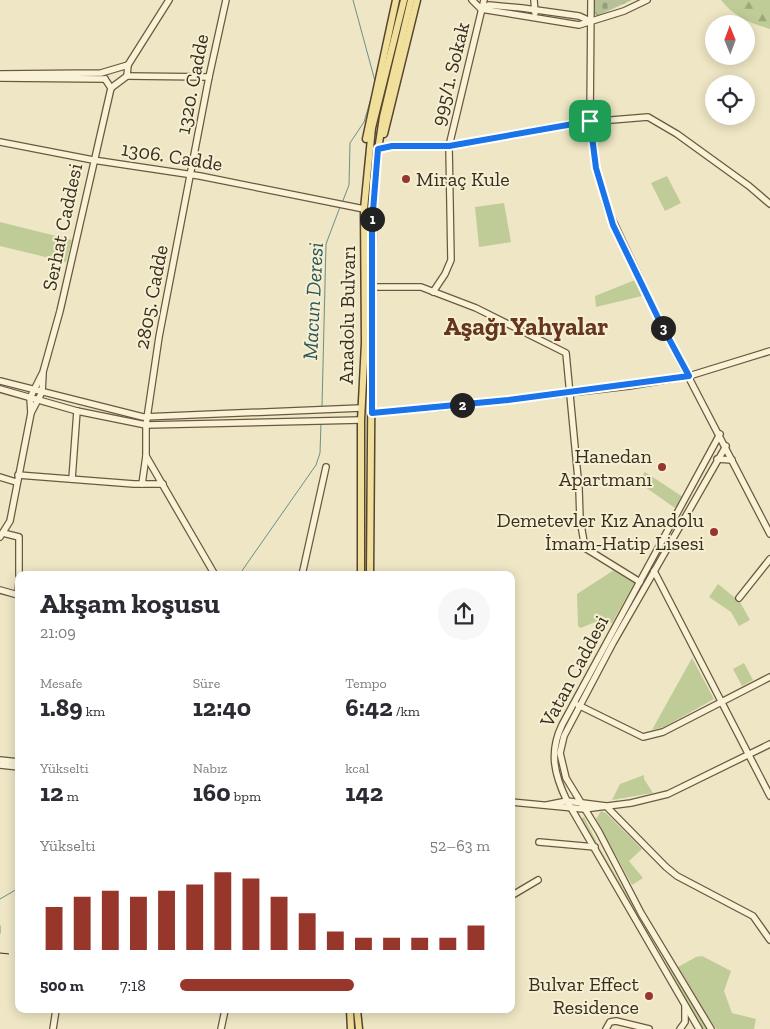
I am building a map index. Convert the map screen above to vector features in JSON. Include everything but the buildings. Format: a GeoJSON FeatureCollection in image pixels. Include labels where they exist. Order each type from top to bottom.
{"type":"FeatureCollection","features":[{"type":"Feature","properties":{"kind":"main road"},"geometry":{"type":"LineString","coordinates":[[368,155],[366,138],[368,123],[396,0]]}},
{"type":"Feature","properties":{"kind":"main road","name":"Anadolu Bulvarı"},"geometry":{"type":"LineString","coordinates":[[361,571],[361,408],[365,343],[364,209],[368,155],[372,128],[404,0]]}},
{"type":"Feature","properties":{"kind":"main road","name":"Anadolu Bulvarı"},"geometry":{"type":"LineString","coordinates":[[370,571],[373,183],[383,117],[411,0]]}},
{"type":"Feature","properties":{"kind":"main road"},"geometry":{"type":"LineString","coordinates":[[378,149],[390,112],[417,0]]}},
{"type":"Feature","properties":{"kind":"main road"},"geometry":{"type":"LineString","coordinates":[[350,1013],[351,1029]]}},
{"type":"Feature","properties":{"kind":"main road"},"geometry":{"type":"LineString","coordinates":[[357,1013],[359,1029]]}},
{"type":"Feature","properties":{"kind":"street"},"geometry":{"type":"LineString","coordinates":[[127,76],[128,65],[169,0]]}},
{"type":"Feature","properties":{"kind":"street","name":"1320. Cadde"},"geometry":{"type":"LineString","coordinates":[[191,175],[209,77],[226,0]]}},
{"type":"Feature","properties":{"kind":"street"},"geometry":{"type":"LineString","coordinates":[[472,0],[481,9],[579,25],[624,11],[647,0]]}},
{"type":"Feature","properties":{"kind":"street","name":"995/1. Sokak"},"geometry":{"type":"LineString","coordinates":[[434,292],[451,260],[449,146],[480,24],[484,0]]}},
{"type":"Feature","properties":{"kind":"street"},"geometry":{"type":"LineString","coordinates":[[534,0],[534,17]]}},
{"type":"Feature","properties":{"kind":"street"},"geometry":{"type":"LineString","coordinates":[[590,0],[590,121],[596,168],[613,225],[661,324],[720,434],[770,534]]}},
{"type":"Feature","properties":{"kind":"street"},"geometry":{"type":"LineString","coordinates":[[481,9],[489,5],[535,10],[579,16],[590,22]]}},
{"type":"Feature","properties":{"kind":"street"},"geometry":{"type":"LineString","coordinates":[[0,74],[101,72],[128,65]]}},
{"type":"Feature","properties":{"kind":"street"},"geometry":{"type":"LineString","coordinates":[[105,79],[112,69]]}},
{"type":"Feature","properties":{"kind":"street"},"geometry":{"type":"LineString","coordinates":[[105,79],[111,88],[127,76],[209,77]]}},
{"type":"Feature","properties":{"kind":"street"},"geometry":{"type":"LineString","coordinates":[[0,78],[105,79]]}},
{"type":"Feature","properties":{"kind":"street","name":"Serhat Caddesi"},"geometry":{"type":"LineString","coordinates":[[31,414],[40,400],[42,392],[43,372],[70,274],[93,160],[111,88]]}},
{"type":"Feature","properties":{"kind":"street"},"geometry":{"type":"LineString","coordinates":[[378,149],[392,146],[449,146],[590,121],[648,117],[685,139],[749,186],[770,204]]}},
{"type":"Feature","properties":{"kind":"street","name":"1306. Cadde"},"geometry":{"type":"LineString","coordinates":[[0,142],[93,160],[191,175],[364,209]]}},
{"type":"Feature","properties":{"kind":"street","name":"2805. Cadde"},"geometry":{"type":"LineString","coordinates":[[142,484],[146,456],[146,416],[159,337],[191,175]]}},
{"type":"Feature","properties":{"kind":"street"},"geometry":{"type":"LineString","coordinates":[[371,288],[421,287],[514,326],[566,353],[580,488],[580,520],[584,548],[640,582]]}},
{"type":"Feature","properties":{"kind":"street"},"geometry":{"type":"LineString","coordinates":[[372,413],[570,393],[689,376],[770,351]]}},
{"type":"Feature","properties":{"kind":"street","name":"Serhat Caddesi"},"geometry":{"type":"LineString","coordinates":[[1,535],[10,522],[31,414],[30,398],[43,372]]}},
{"type":"Feature","properties":{"kind":"street"},"geometry":{"type":"LineString","coordinates":[[0,381],[146,416],[361,408]]}},
{"type":"Feature","properties":{"kind":"street"},"geometry":{"type":"LineString","coordinates":[[0,389],[77,411],[146,425],[361,420]]}},
{"type":"Feature","properties":{"kind":"street"},"geometry":{"type":"LineString","coordinates":[[72,479],[77,411]]}},
{"type":"Feature","properties":{"kind":"street","name":"Vatan Caddesi"},"geometry":{"type":"LineString","coordinates":[[711,1029],[641,913],[566,778],[560,753],[564,736],[578,704],[640,582],[720,434]]}},
{"type":"Feature","properties":{"kind":"street","name":"Vatan Caddesi"},"geometry":{"type":"LineString","coordinates":[[699,1029],[595,847],[571,809],[556,774],[553,752],[559,733],[578,704],[726,446]]}},
{"type":"Feature","properties":{"kind":"street"},"geometry":{"type":"LineString","coordinates":[[146,456],[213,571]]}},
{"type":"Feature","properties":{"kind":"street"},"geometry":{"type":"LineString","coordinates":[[717,460],[732,460]]}},
{"type":"Feature","properties":{"kind":"street"},"geometry":{"type":"LineString","coordinates":[[303,571],[326,467]]}},
{"type":"Feature","properties":{"kind":"street"},"geometry":{"type":"LineString","coordinates":[[0,477],[163,484]]}},
{"type":"Feature","properties":{"kind":"street"},"geometry":{"type":"LineString","coordinates":[[1,535],[20,537],[19,571]]}},
{"type":"Feature","properties":{"kind":"street"},"geometry":{"type":"LineString","coordinates":[[739,598],[770,559]]}},
{"type":"Feature","properties":{"kind":"street"},"geometry":{"type":"LineString","coordinates":[[654,571],[770,796]]}},
{"type":"Feature","properties":{"kind":"street"},"geometry":{"type":"LineString","coordinates":[[0,590],[15,595]]}},
{"type":"Feature","properties":{"kind":"street"},"geometry":{"type":"LineString","coordinates":[[578,704],[643,737],[663,732],[770,677]]}},
{"type":"Feature","properties":{"kind":"street"},"geometry":{"type":"LineString","coordinates":[[515,802],[571,809],[631,803],[668,794],[770,744]]}},
{"type":"Feature","properties":{"kind":"street"},"geometry":{"type":"LineString","coordinates":[[0,760],[15,762]]}},
{"type":"Feature","properties":{"kind":"street"},"geometry":{"type":"LineString","coordinates":[[0,765],[15,767]]}},
{"type":"Feature","properties":{"kind":"street"},"geometry":{"type":"LineString","coordinates":[[547,805],[567,801],[606,806],[677,876],[753,916],[770,940]]}},
{"type":"Feature","properties":{"kind":"street"},"geometry":{"type":"LineString","coordinates":[[591,821],[599,807]]}},
{"type":"Feature","properties":{"kind":"street"},"geometry":{"type":"LineString","coordinates":[[539,842],[595,847]]}},
{"type":"Feature","properties":{"kind":"street"},"geometry":{"type":"LineString","coordinates":[[515,894],[538,880]]}},
{"type":"Feature","properties":{"kind":"street"},"geometry":{"type":"LineString","coordinates":[[680,1029],[685,1022],[685,1004]]}},
{"type":"Feature","properties":{"kind":"street"},"geometry":{"type":"LineString","coordinates":[[53,1029],[56,1013]]}},
{"type":"Feature","properties":{"kind":"street"},"geometry":{"type":"LineString","coordinates":[[221,1029],[224,1013]]}},
{"type":"Feature","properties":{"kind":"street"},"geometry":{"type":"LineString","coordinates":[[606,1029],[610,1022],[616,1022],[649,1029]]}},
{"type":"Feature","properties":{"kind":"green space"},"geometry":{"type":"Polygon","coordinates":[[[594,0],[632,0],[597,16],[594,12],[594,0]]]}},
{"type":"Feature","properties":{"kind":"green space"},"geometry":{"type":"Polygon","coordinates":[[[721,0],[770,0],[770,29],[755,24],[755,15],[737,15],[721,0]]]}},
{"type":"Feature","properties":{"kind":"green space"},"geometry":{"type":"Polygon","coordinates":[[[667,176],[681,203],[665,211],[651,183],[667,176]]]}},
{"type":"Feature","properties":{"kind":"green space"},"geometry":{"type":"Polygon","coordinates":[[[504,203],[511,242],[479,247],[475,207],[504,203]]]}},
{"type":"Feature","properties":{"kind":"green space"},"geometry":{"type":"Polygon","coordinates":[[[0,222],[72,240],[66,262],[0,246],[0,222]]]}},
{"type":"Feature","properties":{"kind":"green space"},"geometry":{"type":"Polygon","coordinates":[[[635,280],[642,296],[596,307],[595,296],[635,280]]]}},
{"type":"Feature","properties":{"kind":"green space"},"geometry":{"type":"Polygon","coordinates":[[[645,472],[683,497],[675,508],[638,482],[645,472]]]}},
{"type":"Feature","properties":{"kind":"green space"},"geometry":{"type":"Polygon","coordinates":[[[614,570],[635,582],[612,623],[602,619],[581,628],[578,626],[577,594],[614,570]]]}},
{"type":"Feature","properties":{"kind":"green space"},"geometry":{"type":"Polygon","coordinates":[[[718,584],[740,602],[750,620],[739,626],[731,612],[709,597],[718,584]]]}},
{"type":"Feature","properties":{"kind":"green space"},"geometry":{"type":"Polygon","coordinates":[[[692,658],[714,699],[664,727],[652,730],[692,658]]]}},
{"type":"Feature","properties":{"kind":"green space"},"geometry":{"type":"Polygon","coordinates":[[[744,663],[753,680],[742,686],[733,669],[744,663]]]}},
{"type":"Feature","properties":{"kind":"green space"},"geometry":{"type":"Polygon","coordinates":[[[644,775],[644,779],[653,793],[612,800],[620,784],[644,775]]]}},
{"type":"Feature","properties":{"kind":"green space"},"geometry":{"type":"Polygon","coordinates":[[[601,811],[606,813],[642,849],[629,861],[643,878],[632,885],[596,819],[601,811]]]}},
{"type":"Feature","properties":{"kind":"green space"},"geometry":{"type":"Polygon","coordinates":[[[584,817],[601,851],[708,1029],[702,1029],[659,950],[581,819],[584,817]]]}},
{"type":"Feature","properties":{"kind":"green space"},"geometry":{"type":"Polygon","coordinates":[[[702,956],[731,971],[724,991],[732,1013],[756,1019],[754,1029],[717,1029],[714,1026],[678,967],[696,957],[702,956]]]}},
{"type":"Feature","properties":{"kind":"waterway","name":"Macun Deresi"},"geometry":{"type":"LineString","coordinates":[[353,0],[375,81]]}},
{"type":"Feature","properties":{"kind":"waterway","name":"Macun Deresi"},"geometry":{"type":"LineString","coordinates":[[342,203],[349,185],[350,143],[364,122],[372,95]]}},
{"type":"Feature","properties":{"kind":"waterway","name":"Macun Deresi"},"geometry":{"type":"LineString","coordinates":[[322,406],[326,244],[340,207]]}},
{"type":"Feature","properties":{"kind":"waterway","name":"Macun Deresi"},"geometry":{"type":"LineString","coordinates":[[242,571],[316,465],[320,453],[321,423]]}},
{"type":"Feature","properties":{"kind":"waterway","name":"Macun Deresi"},"geometry":{"type":"LineString","coordinates":[[0,899],[15,890]]}},
{"type":"Feature","properties":{"kind":"waterway","name":"Macun Deresi"},"geometry":{"type":"LineString","coordinates":[[0,926],[0,933]]}},
{"type":"Feature","properties":{"kind":"railway"},"geometry":{"type":"LineString","coordinates":[[0,953],[15,955]]}},
{"type":"Feature","properties":{"kind":"place","name":"Miraç Kule"},"geometry":{"type":"Point","coordinates":[406,179]}},
{"type":"Feature","properties":{"kind":"place","name":"Hanedan Apartmanı"},"geometry":{"type":"Point","coordinates":[662,467]}},
{"type":"Feature","properties":{"kind":"place","name":"Demetevler Kız Anadolu İmam-Hatip Lisesi"},"geometry":{"type":"Point","coordinates":[714,532]}},
{"type":"Feature","properties":{"kind":"place","name":"Bulvar Effect Residence"},"geometry":{"type":"Point","coordinates":[649,996]}},
{"type":"Feature","properties":{"kind":"district","name":"Aşağı Yahyalar"},"geometry":{"type":"Point","coordinates":[526,326]}},
{"type":"Feature","properties":{"kind":"route"},"geometry":{"type":"LineString","coordinates":[[590,121],[596,168],[603,197],[613,225],[661,324],[689,376],[629,386],[455,406],[372,413],[370,355],[372,344],[372,223],[373,183],[378,149],[392,146],[449,146],[590,121]]}}]}
